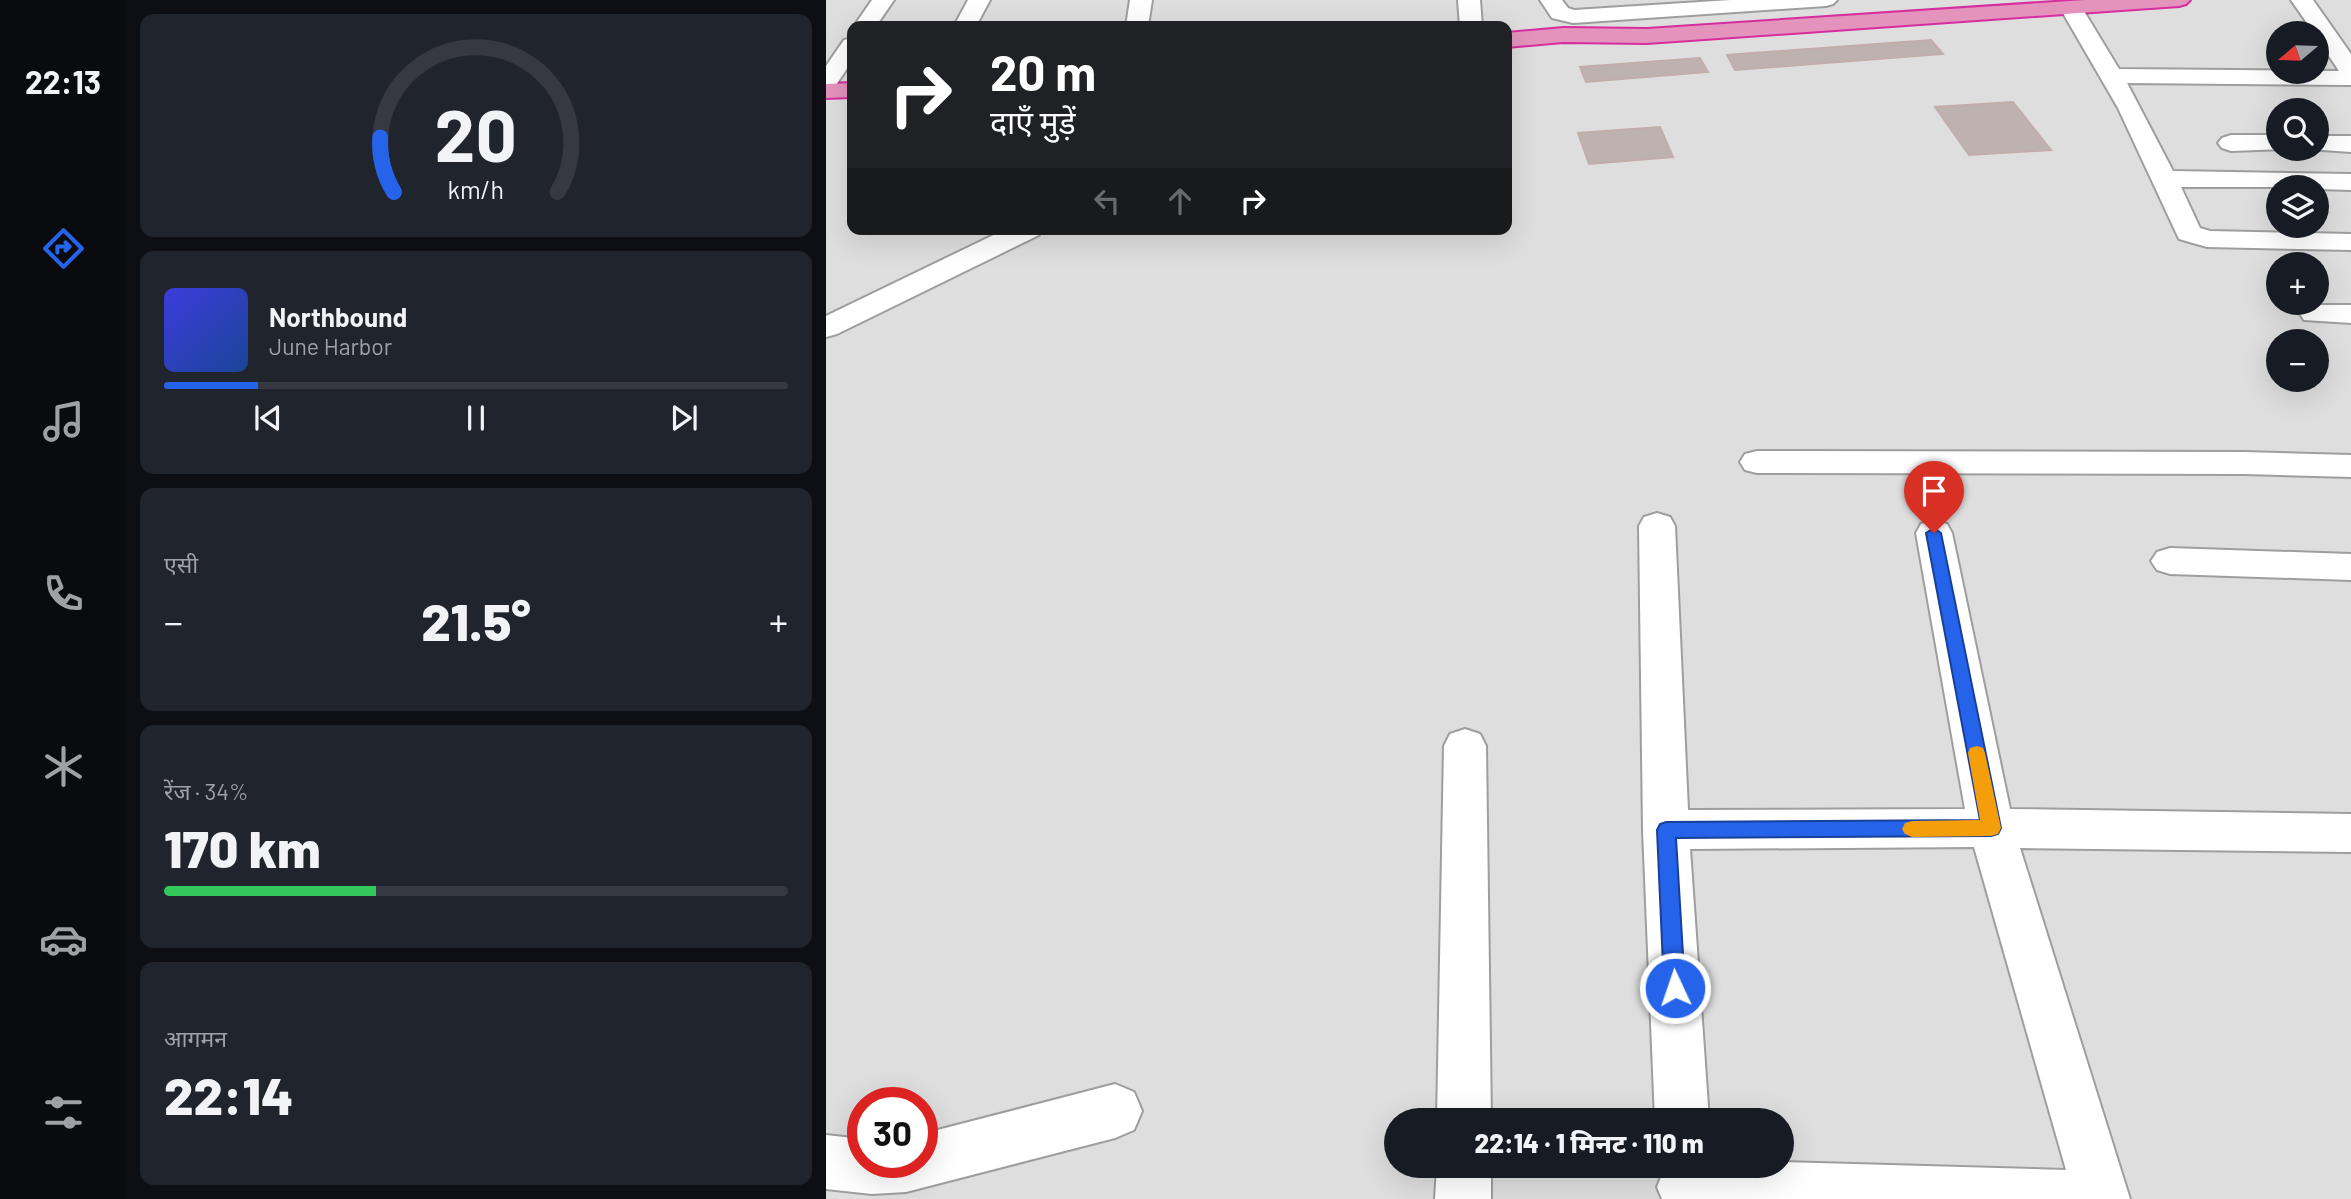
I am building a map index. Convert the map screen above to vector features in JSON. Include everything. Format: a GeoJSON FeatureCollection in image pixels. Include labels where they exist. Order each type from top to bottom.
{"type":"FeatureCollection","features":[{"type":"Feature","properties":{"kind":"highway"},"geometry":{"type":"LineString","coordinates":[[1512,40],[1563,35],[1628,37],[2179,0]]}},
{"type":"Feature","properties":{"kind":"highway"},"geometry":{"type":"LineString","coordinates":[[826,91],[847,90]]}},
{"type":"Feature","properties":{"kind":"street"},"geometry":{"type":"LineString","coordinates":[[868,21],[883,0]]}},
{"type":"Feature","properties":{"kind":"street"},"geometry":{"type":"LineString","coordinates":[[968,21],[979,0]]}},
{"type":"Feature","properties":{"kind":"street"},"geometry":{"type":"LineString","coordinates":[[1138,21],[1141,0]]}},
{"type":"Feature","properties":{"kind":"street"},"geometry":{"type":"LineString","coordinates":[[1469,0],[1471,21]]}},
{"type":"Feature","properties":{"kind":"street"},"geometry":{"type":"LineString","coordinates":[[1550,0],[1560,13],[1584,17],[1826,0]]}},
{"type":"Feature","properties":{"kind":"street"},"geometry":{"type":"LineString","coordinates":[[2302,0],[2351,71]]}},
{"type":"Feature","properties":{"kind":"street"},"geometry":{"type":"LineString","coordinates":[[2071,8],[2130,108],[2188,230],[2196,237],[2214,240],[2351,242]]}},
{"type":"Feature","properties":{"kind":"street"},"geometry":{"type":"LineString","coordinates":[[826,83],[847,52]]}},
{"type":"Feature","properties":{"kind":"street"},"geometry":{"type":"LineString","coordinates":[[2112,76],[2351,78]]}},
{"type":"Feature","properties":{"kind":"street"},"geometry":{"type":"LineString","coordinates":[[2231,143],[2266,143]]}},
{"type":"Feature","properties":{"kind":"street"},"geometry":{"type":"LineString","coordinates":[[2329,144],[2351,144]]}},
{"type":"Feature","properties":{"kind":"street"},"geometry":{"type":"LineString","coordinates":[[2164,179],[2351,182]]}},
{"type":"Feature","properties":{"kind":"street"},"geometry":{"type":"LineString","coordinates":[[826,328],[1017,235]]}},
{"type":"Feature","properties":{"kind":"street"},"geometry":{"type":"LineString","coordinates":[[2329,314],[2351,314]]}},
{"type":"Feature","properties":{"kind":"street"},"geometry":{"type":"LineString","coordinates":[[1757,462],[2244,463],[2351,466]]}},
{"type":"Feature","properties":{"kind":"street"},"geometry":{"type":"LineString","coordinates":[[1657,526],[1666,830],[1681,1108]]}},
{"type":"Feature","properties":{"kind":"street"},"geometry":{"type":"LineString","coordinates":[[1685,1184],[2100,1199],[1991,828],[1934,533]]}},
{"type":"Feature","properties":{"kind":"street"},"geometry":{"type":"LineString","coordinates":[[2170,561],[2351,567]]}},
{"type":"Feature","properties":{"kind":"street"},"geometry":{"type":"LineString","coordinates":[[1464,1108],[1465,746]]}},
{"type":"Feature","properties":{"kind":"street"},"geometry":{"type":"LineString","coordinates":[[1666,830],[1991,828],[2351,833]]}},
{"type":"Feature","properties":{"kind":"street"},"geometry":{"type":"LineString","coordinates":[[938,1157],[1115,1111]]}},
{"type":"Feature","properties":{"kind":"street"},"geometry":{"type":"LineString","coordinates":[[826,1162],[847,1166]]}},
{"type":"Feature","properties":{"kind":"street"},"geometry":{"type":"LineString","coordinates":[[1463,1199],[1464,1178]]}},
{"type":"Feature","properties":{"kind":"shaded area"},"geometry":{"type":"Polygon","coordinates":[[[826,0],[2351,0],[2351,1199],[826,1199],[826,0]]]}},
{"type":"Feature","properties":{"kind":"building"},"geometry":{"type":"Polygon","coordinates":[[[1931,40],[1943,54],[1735,70],[1727,55],[1931,40]]]}},
{"type":"Feature","properties":{"kind":"building"},"geometry":{"type":"Polygon","coordinates":[[[1700,58],[1708,72],[1586,82],[1580,67],[1700,58]]]}},
{"type":"Feature","properties":{"kind":"building"},"geometry":{"type":"Polygon","coordinates":[[[2013,102],[2051,150],[1969,155],[1935,107],[2013,102]]]}},
{"type":"Feature","properties":{"kind":"building"},"geometry":{"type":"Polygon","coordinates":[[[1660,127],[1673,157],[1589,164],[1578,133],[1660,127]]]}},
{"type":"Feature","properties":{"kind":"slow traffic"},"geometry":{"type":"LineString","coordinates":[[1912,829],[1991,828],[1977,753]]}},
{"type":"Feature","properties":{"kind":"route"},"geometry":{"type":"LineString","coordinates":[[1675,988],[1666,830],[1991,828],[1934,533]]}}]}
